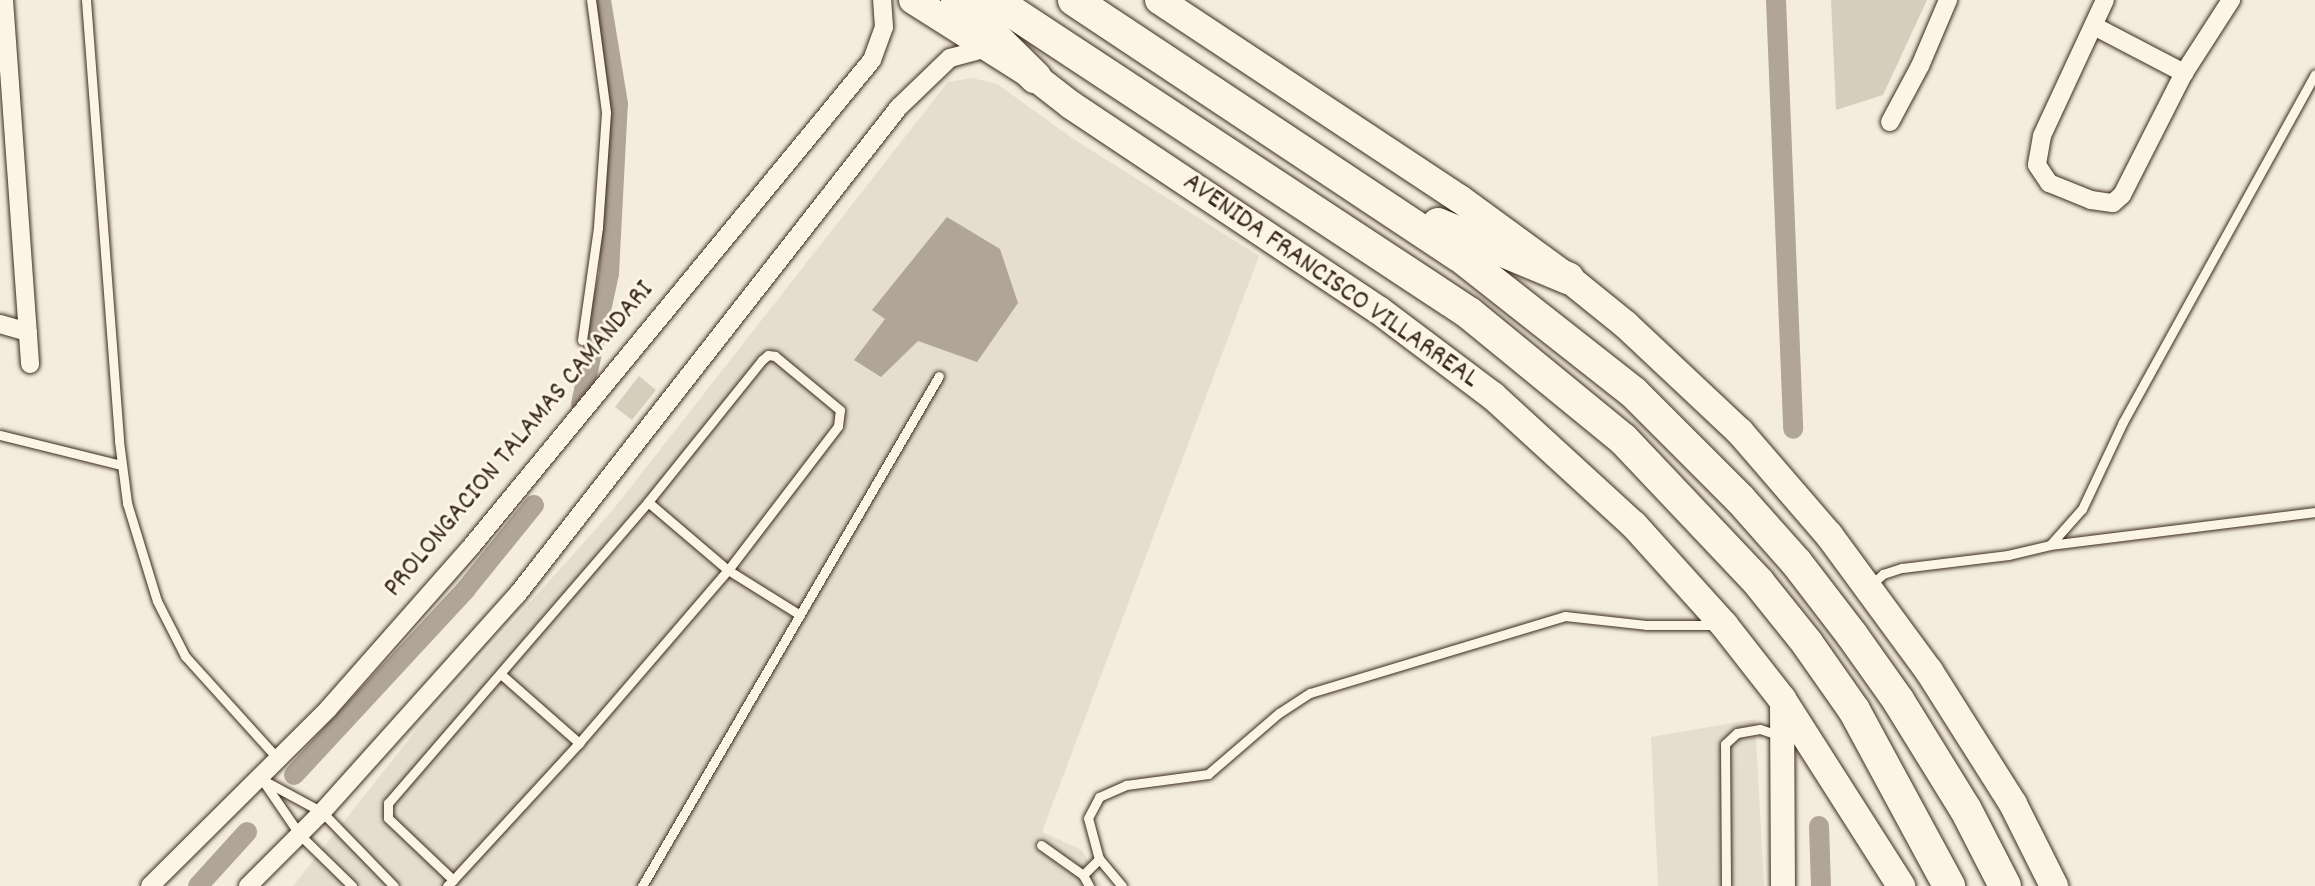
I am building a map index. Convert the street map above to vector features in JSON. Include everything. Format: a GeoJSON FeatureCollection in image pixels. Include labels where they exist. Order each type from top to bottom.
{"type":"FeatureCollection","features":[{"type":"Feature","properties":{"kind":"highway"},"geometry":{"type":"LineString","coordinates":[[957,0],[1035,77]]}},
{"type":"Feature","properties":{"kind":"highway","name":"AVENIDA FRANCISCO VILLARREAL"},"geometry":{"type":"LineString","coordinates":[[994,0],[1469,313],[1623,439],[1740,562],[1807,643],[1854,710],[1949,886]]}},
{"type":"Feature","properties":{"kind":"highway"},"geometry":{"type":"LineString","coordinates":[[1074,0],[1460,256],[1634,393],[1740,499],[1796,562],[1898,700],[1966,810],[2005,886]]}},
{"type":"Feature","properties":{"kind":"highway"},"geometry":{"type":"LineString","coordinates":[[1344,181],[1568,278]]}},
{"type":"Feature","properties":{"kind":"main road","name":"AVENIDA FRANCISCO VILLARREAL"},"geometry":{"type":"LineString","coordinates":[[913,0],[1035,77],[1071,105],[1380,311],[1493,396],[1634,525],[1724,625],[1782,699],[1901,886]]}},
{"type":"Feature","properties":{"kind":"main road"},"geometry":{"type":"LineString","coordinates":[[1159,0],[1460,199],[1568,278],[1626,325],[1740,432],[1788,485],[1870,586],[1983,754],[2054,886]]}},
{"type":"Feature","properties":{"kind":"street"},"geometry":{"type":"LineString","coordinates":[[4,0],[30,364]]}},
{"type":"Feature","properties":{"kind":"street","name":"PROLONGACION TALAMAS CAMANDARI"},"geometry":{"type":"LineString","coordinates":[[150,886],[279,760],[374,659],[429,591],[470,548],[872,60],[884,27],[882,0]]}},
{"type":"Feature","properties":{"kind":"street"},"geometry":{"type":"LineString","coordinates":[[1890,122],[1920,66],[1948,0]]}},
{"type":"Feature","properties":{"kind":"street"},"geometry":{"type":"LineString","coordinates":[[2105,0],[2037,153],[2037,165],[2049,183],[2091,200],[2113,203],[2122,195],[2184,73],[2231,0]]}},
{"type":"Feature","properties":{"kind":"street"},"geometry":{"type":"LineString","coordinates":[[2094,26],[2184,73]]}},
{"type":"Feature","properties":{"kind":"street"},"geometry":{"type":"LineString","coordinates":[[250,885],[322,812],[517,595],[899,107],[950,58],[988,48]]}},
{"type":"Feature","properties":{"kind":"street"},"geometry":{"type":"LineString","coordinates":[[0,324],[28,332]]}},
{"type":"Feature","properties":{"kind":"street"},"geometry":{"type":"LineString","coordinates":[[1782,699],[1783,886]]}},
{"type":"Feature","properties":{"kind":"lane"},"geometry":{"type":"LineString","coordinates":[[86,0],[121,465],[127,503],[157,601],[185,656],[279,760]]}},
{"type":"Feature","properties":{"kind":"lane"},"geometry":{"type":"LineString","coordinates":[[582,340],[598,227],[606,112],[591,0]]}},
{"type":"Feature","properties":{"kind":"lane"},"geometry":{"type":"LineString","coordinates":[[2050,545],[2082,509],[2123,422],[2315,74]]}},
{"type":"Feature","properties":{"kind":"lane"},"geometry":{"type":"LineString","coordinates":[[768,355],[775,356],[795,371],[840,410],[838,426],[728,570],[579,743],[450,883],[388,818],[388,803],[502,675],[648,502],[768,355]]}},
{"type":"Feature","properties":{"kind":"lane"},"geometry":{"type":"LineString","coordinates":[[642,886],[939,376]]}},
{"type":"Feature","properties":{"kind":"lane"},"geometry":{"type":"LineString","coordinates":[[0,435],[121,465]]}},
{"type":"Feature","properties":{"kind":"lane"},"geometry":{"type":"LineString","coordinates":[[648,502],[728,570],[800,615]]}},
{"type":"Feature","properties":{"kind":"lane"},"geometry":{"type":"LineString","coordinates":[[1870,586],[1883,574],[1902,568],[2008,555],[2050,545],[2315,512]]}},
{"type":"Feature","properties":{"kind":"lane"},"geometry":{"type":"LineString","coordinates":[[1122,886],[1099,859],[1088,818],[1099,797],[1126,785],[1208,774],[1279,713],[1310,693],[1565,616],[1646,625],[1724,625]]}},
{"type":"Feature","properties":{"kind":"lane"},"geometry":{"type":"LineString","coordinates":[[502,675],[579,743]]}},
{"type":"Feature","properties":{"kind":"lane"},"geometry":{"type":"LineString","coordinates":[[1726,886],[1725,744],[1737,733],[1760,729],[1780,736]]}},
{"type":"Feature","properties":{"kind":"lane"},"geometry":{"type":"LineString","coordinates":[[261,779],[322,812],[394,886]]}},
{"type":"Feature","properties":{"kind":"lane"},"geometry":{"type":"LineString","coordinates":[[261,779],[300,835],[352,886]]}},
{"type":"Feature","properties":{"kind":"lane"},"geometry":{"type":"LineString","coordinates":[[1041,845],[1083,875],[1089,886]]}},
{"type":"Feature","properties":{"kind":"lane"},"geometry":{"type":"LineString","coordinates":[[1083,875],[1099,859]]}},
{"type":"Feature","properties":{"kind":"shaded area"},"geometry":{"type":"Polygon","coordinates":[[[1831,0],[1927,0],[1883,95],[1836,110],[1831,0]]]}},
{"type":"Feature","properties":{"kind":"shaded area"},"geometry":{"type":"Polygon","coordinates":[[[972,78],[997,84],[1075,140],[1259,256],[1042,832],[1082,850],[1102,886],[293,886],[421,724],[612,511],[948,82],[972,78]]]}},
{"type":"Feature","properties":{"kind":"shaded area"},"geometry":{"type":"Polygon","coordinates":[[[947,217],[1000,249],[1018,303],[977,362],[918,341],[881,377],[854,360],[885,319],[872,310],[947,217]]]}},
{"type":"Feature","properties":{"kind":"shaded area"},"geometry":{"type":"Polygon","coordinates":[[[639,376],[656,390],[632,420],[615,407],[639,376]]]}},
{"type":"Feature","properties":{"kind":"shaded area"},"geometry":{"type":"Polygon","coordinates":[[[1755,719],[1764,886],[1658,886],[1651,737],[1755,719]]]}},
{"type":"Feature","properties":{"kind":"waterway"},"geometry":{"type":"LineString","coordinates":[[581,404],[609,273],[618,104],[601,0]]}},
{"type":"Feature","properties":{"kind":"waterway"},"geometry":{"type":"LineString","coordinates":[[1776,0],[1793,429]]}},
{"type":"Feature","properties":{"kind":"waterway"},"geometry":{"type":"LineString","coordinates":[[294,775],[466,589],[534,505]]}},
{"type":"Feature","properties":{"kind":"waterway"},"geometry":{"type":"LineString","coordinates":[[1819,826],[1821,886]]}},
{"type":"Feature","properties":{"kind":"waterway"},"geometry":{"type":"LineString","coordinates":[[198,886],[247,832]]}}]}
